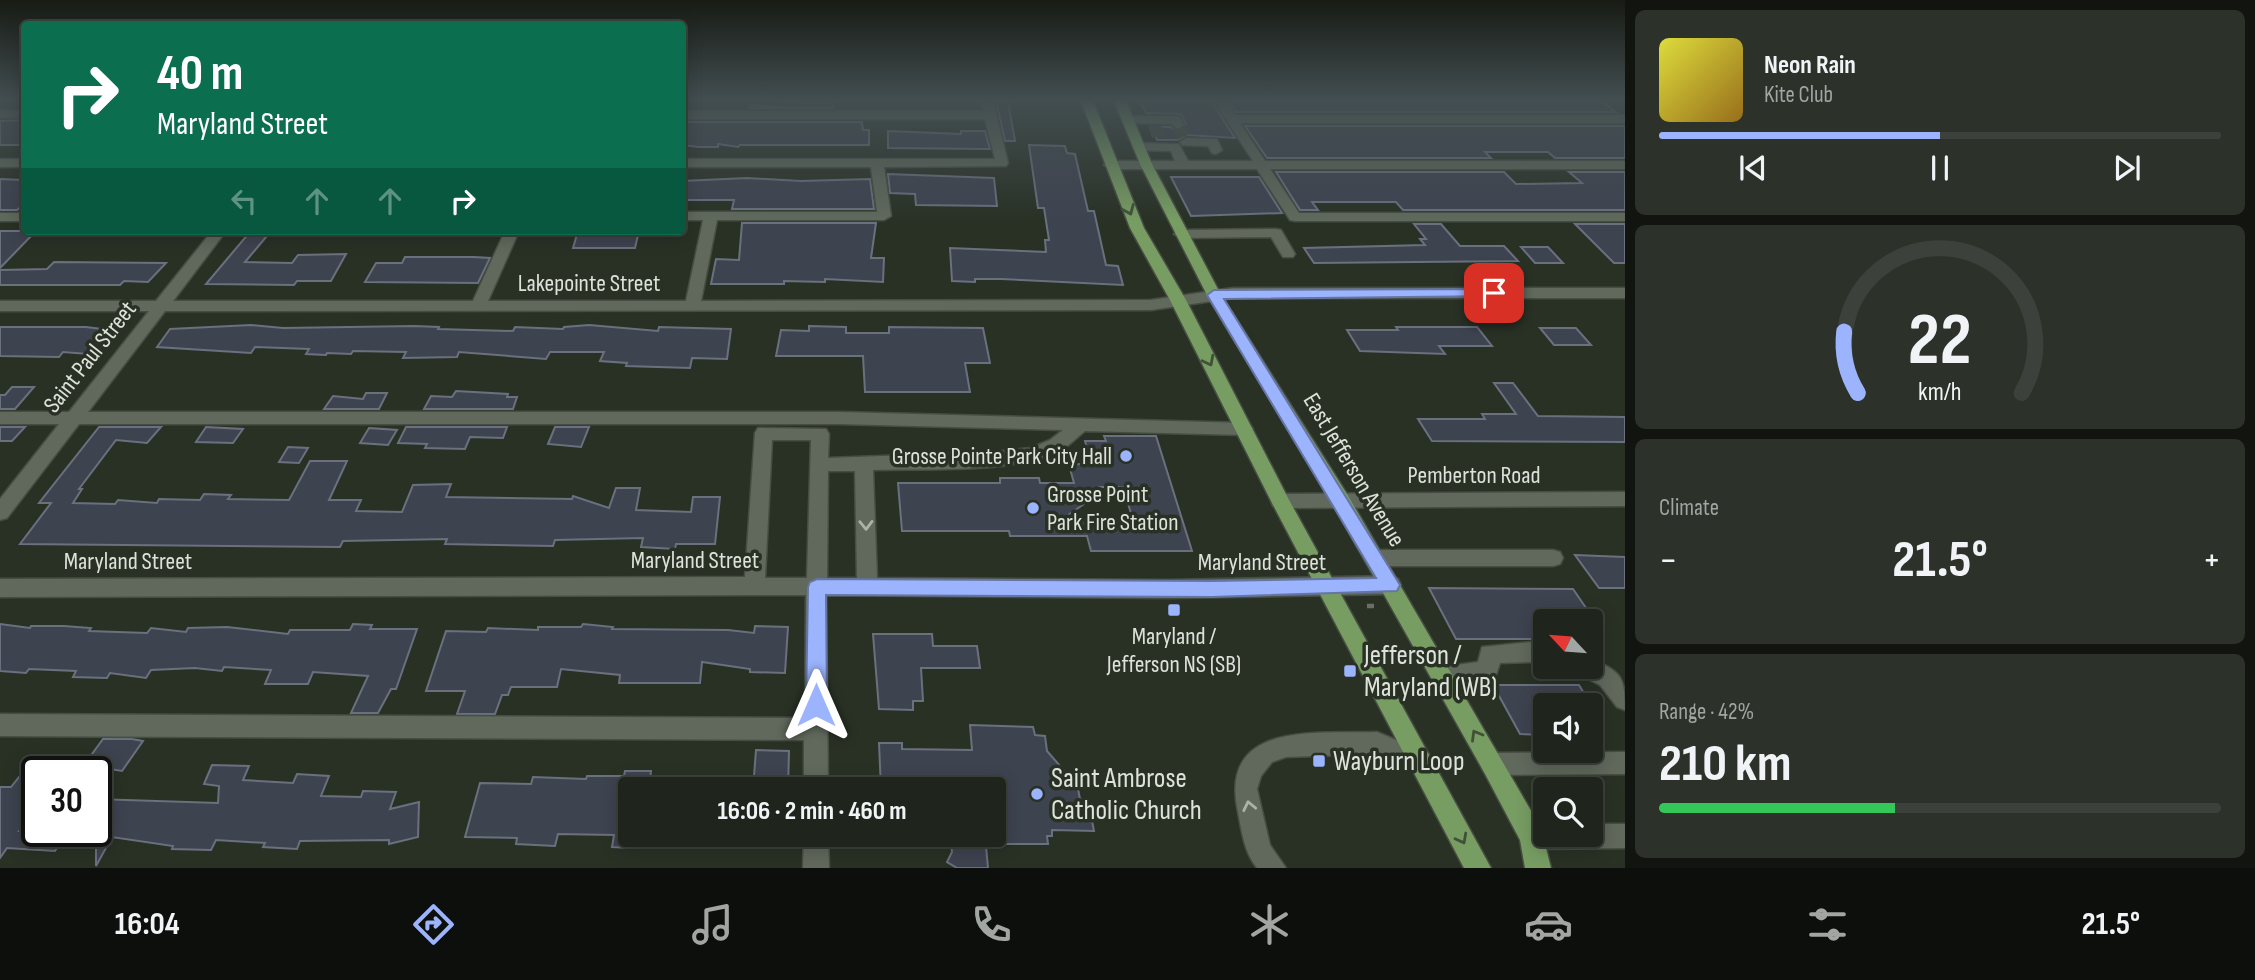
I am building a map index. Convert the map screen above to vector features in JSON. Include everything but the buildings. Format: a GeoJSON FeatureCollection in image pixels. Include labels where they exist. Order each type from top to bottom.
{"type":"FeatureCollection","features":[{"type":"Feature","properties":{"kind":"main road"},"geometry":{"type":"LineString","coordinates":[[1102,142],[1137,228],[1178,300],[1280,501],[1478,868]]}},
{"type":"Feature","properties":{"kind":"main road","name":"East Jefferson Avenue"},"geometry":{"type":"LineString","coordinates":[[1137,142],[1214,295],[1391,585],[1492,764],[1532,837],[1538,868]]}},
{"type":"Feature","properties":{"kind":"street"},"geometry":{"type":"LineString","coordinates":[[686,163],[1002,163],[997,142]]}},
{"type":"Feature","properties":{"kind":"street"},"geometry":{"type":"LineString","coordinates":[[1139,147],[1213,142],[1216,150]]}},
{"type":"Feature","properties":{"kind":"street"},"geometry":{"type":"LineString","coordinates":[[1245,142],[1295,217],[1625,217]]}},
{"type":"Feature","properties":{"kind":"street"},"geometry":{"type":"LineString","coordinates":[[1174,143],[1183,164]]}},
{"type":"Feature","properties":{"kind":"street"},"geometry":{"type":"LineString","coordinates":[[0,163],[21,163]]}},
{"type":"Feature","properties":{"kind":"street"},"geometry":{"type":"LineString","coordinates":[[686,216],[884,216],[877,163]]}},
{"type":"Feature","properties":{"kind":"street"},"geometry":{"type":"LineString","coordinates":[[1110,164],[1625,165]]}},
{"type":"Feature","properties":{"kind":"street"},"geometry":{"type":"LineString","coordinates":[[693,305],[711,216]]}},
{"type":"Feature","properties":{"kind":"street"},"geometry":{"type":"LineString","coordinates":[[0,217],[21,217]]}},
{"type":"Feature","properties":{"kind":"street"},"geometry":{"type":"LineString","coordinates":[[1181,234],[1276,233],[1288,254]]}},
{"type":"Feature","properties":{"kind":"street","name":"Saint Paul Street"},"geometry":{"type":"LineString","coordinates":[[0,513],[216,235]]}},
{"type":"Feature","properties":{"kind":"street"},"geometry":{"type":"LineString","coordinates":[[478,306],[510,235]]}},
{"type":"Feature","properties":{"kind":"street"},"geometry":{"type":"LineString","coordinates":[[1214,295],[1625,293]]}},
{"type":"Feature","properties":{"kind":"street","name":"Lakepointe Street"},"geometry":{"type":"LineString","coordinates":[[0,306],[1151,305],[1214,295]]}},
{"type":"Feature","properties":{"kind":"street"},"geometry":{"type":"LineString","coordinates":[[0,418],[1244,429]]}},
{"type":"Feature","properties":{"kind":"street"},"geometry":{"type":"LineString","coordinates":[[816,777],[820,426]]}},
{"type":"Feature","properties":{"kind":"street"},"geometry":{"type":"LineString","coordinates":[[754,586],[764,433],[820,426]]}},
{"type":"Feature","properties":{"kind":"street"},"geometry":{"type":"LineString","coordinates":[[819,465],[991,459],[1033,454],[1056,444],[1080,426]]}},
{"type":"Feature","properties":{"kind":"street"},"geometry":{"type":"LineString","coordinates":[[864,463],[867,587]]}},
{"type":"Feature","properties":{"kind":"street","name":"Pemberton Road"},"geometry":{"type":"LineString","coordinates":[[1280,501],[1625,499]]}},
{"type":"Feature","properties":{"kind":"street"},"geometry":{"type":"LineString","coordinates":[[1374,558],[1553,558]]}},
{"type":"Feature","properties":{"kind":"street","name":"Maryland Street"},"geometry":{"type":"LineString","coordinates":[[0,588],[1328,588],[1391,585]]}},
{"type":"Feature","properties":{"kind":"street"},"geometry":{"type":"LineString","coordinates":[[1442,675],[1478,672],[1488,668],[1490,654],[1533,652]]}},
{"type":"Feature","properties":{"kind":"street"},"geometry":{"type":"LineString","coordinates":[[1603,676],[1625,700]]}},
{"type":"Feature","properties":{"kind":"street"},"geometry":{"type":"LineString","coordinates":[[0,725],[816,729]]}},
{"type":"Feature","properties":{"kind":"street"},"geometry":{"type":"LineString","coordinates":[[1273,868],[1259,851],[1245,789],[1251,769],[1264,753],[1286,746],[1377,743],[1421,762]]}},
{"type":"Feature","properties":{"kind":"street"},"geometry":{"type":"LineString","coordinates":[[1492,764],[1625,764]]}},
{"type":"Feature","properties":{"kind":"street"},"geometry":{"type":"LineString","coordinates":[[1532,837],[1625,836]]}},
{"type":"Feature","properties":{"kind":"street"},"geometry":{"type":"LineString","coordinates":[[817,847],[817,868]]}},
{"type":"Feature","properties":{"kind":"path"},"geometry":{"type":"LineString","coordinates":[[1367,607],[1378,606]]}},
{"type":"Feature","properties":{"kind":"place","name":"Grosse Pointe Park City Hall"},"geometry":{"type":"Point","coordinates":[1126,456]}},
{"type":"Feature","properties":{"kind":"place","name":"Grosse Point Park Fire Station"},"geometry":{"type":"Point","coordinates":[1033,508]}},
{"type":"Feature","properties":{"kind":"place","name":"Maryland / Jefferson NS (SB)"},"geometry":{"type":"Point","coordinates":[1174,610]}},
{"type":"Feature","properties":{"kind":"place","name":"Jefferson / Maryland (WB)"},"geometry":{"type":"Point","coordinates":[1350,671]}},
{"type":"Feature","properties":{"kind":"place","name":"Wayburn Loop"},"geometry":{"type":"Point","coordinates":[1319,761]}},
{"type":"Feature","properties":{"kind":"place","name":"Saint Ambrose Catholic Church"},"geometry":{"type":"Point","coordinates":[1037,794]}},
{"type":"Feature","properties":{"kind":"route"},"geometry":{"type":"LineString","coordinates":[[816,705],[817,587],[1212,589],[1391,585],[1214,295],[1494,293]]}}]}
